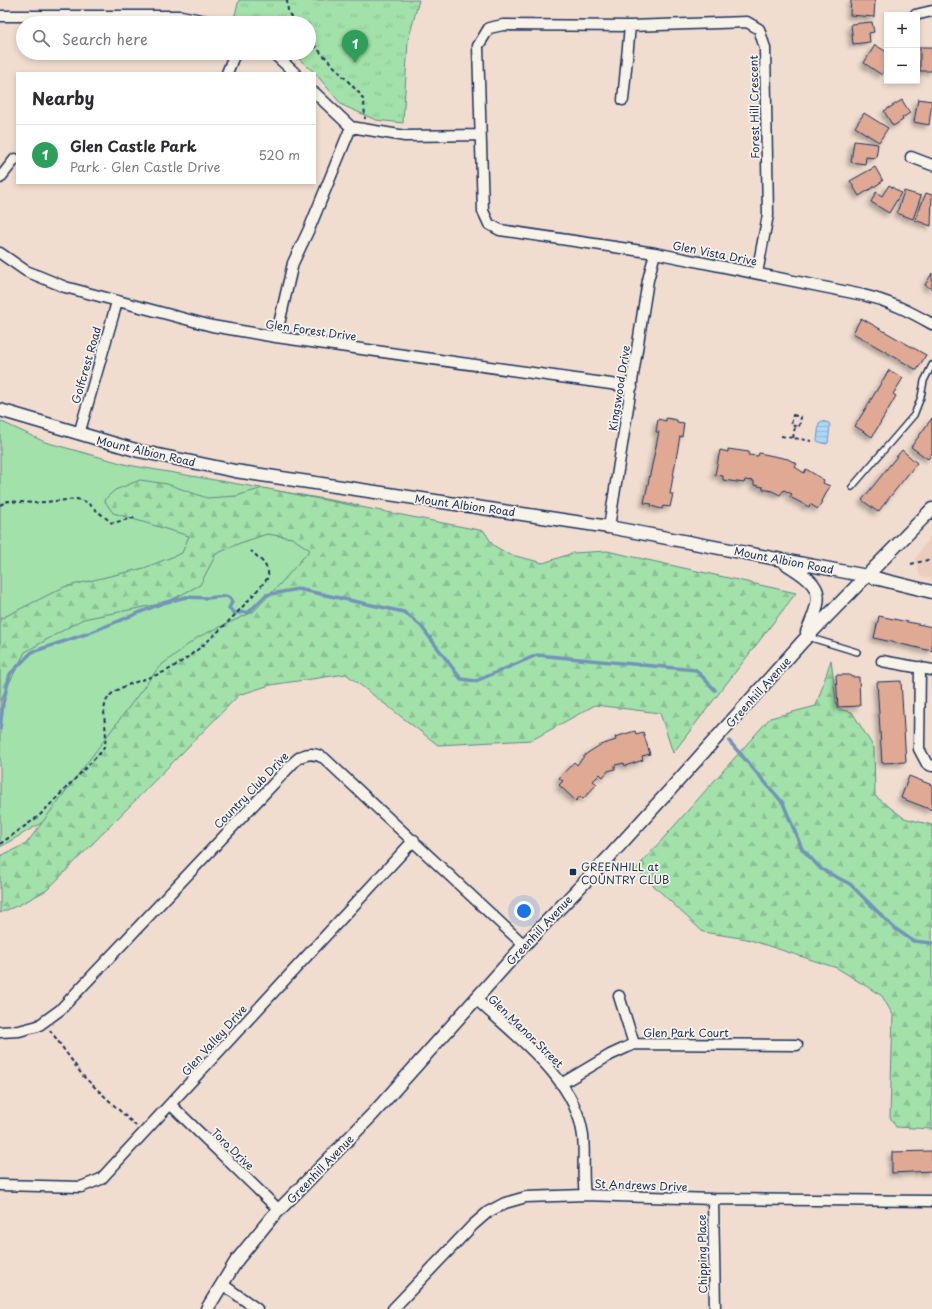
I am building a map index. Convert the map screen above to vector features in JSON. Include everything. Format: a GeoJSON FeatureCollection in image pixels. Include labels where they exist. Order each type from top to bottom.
{"type":"FeatureCollection","features":[{"type":"Feature","properties":{"kind":"street"},"geometry":{"type":"LineString","coordinates":[[920,14],[932,11]]}},
{"type":"Feature","properties":{"kind":"street"},"geometry":{"type":"LineString","coordinates":[[0,16],[181,16]]}},
{"type":"Feature","properties":{"kind":"street","name":"Forest Hill Crescent"},"geometry":{"type":"LineString","coordinates":[[489,224],[483,211],[478,46],[489,28],[503,25],[630,26],[747,22],[759,29],[765,48],[768,215],[757,273]]}},
{"type":"Feature","properties":{"kind":"street"},"geometry":{"type":"LineString","coordinates":[[623,100],[630,26]]}},
{"type":"Feature","properties":{"kind":"street"},"geometry":{"type":"LineString","coordinates":[[227,72],[232,60]]}},
{"type":"Feature","properties":{"kind":"street"},"geometry":{"type":"LineString","coordinates":[[281,60],[294,72]]}},
{"type":"Feature","properties":{"kind":"street"},"geometry":{"type":"LineString","coordinates":[[316,94],[351,127],[405,136],[480,135]]}},
{"type":"Feature","properties":{"kind":"street"},"geometry":{"type":"LineString","coordinates":[[276,337],[293,263],[351,127]]}},
{"type":"Feature","properties":{"kind":"street"},"geometry":{"type":"LineString","coordinates":[[911,157],[932,165]]}},
{"type":"Feature","properties":{"kind":"street"},"geometry":{"type":"LineString","coordinates":[[0,178],[14,159]]}},
{"type":"Feature","properties":{"kind":"street","name":"Glen Vista Drive"},"geometry":{"type":"LineString","coordinates":[[489,224],[500,230],[655,253],[886,301],[905,308],[932,324]]}},
{"type":"Feature","properties":{"kind":"street","name":"Glen Forest Drive"},"geometry":{"type":"LineString","coordinates":[[0,253],[26,271],[65,287],[212,326],[276,337],[632,387]]}},
{"type":"Feature","properties":{"kind":"street","name":"Kingswood Drive"},"geometry":{"type":"LineString","coordinates":[[609,526],[648,280],[655,253]]}},
{"type":"Feature","properties":{"kind":"street","name":"Golfcrest Road"},"geometry":{"type":"LineString","coordinates":[[79,434],[117,302]]}},
{"type":"Feature","properties":{"kind":"street","name":"Mount Albion Road"},"geometry":{"type":"LineString","coordinates":[[0,410],[139,451],[235,471],[609,526],[778,560],[868,576],[932,592]]}},
{"type":"Feature","properties":{"kind":"street","name":"Greenhill Avenue"},"geometry":{"type":"LineString","coordinates":[[207,1309],[237,1260],[280,1210],[372,1115],[524,945],[609,857],[805,639],[932,509]]}},
{"type":"Feature","properties":{"kind":"street"},"geometry":{"type":"LineString","coordinates":[[778,560],[805,575],[813,582],[817,589],[819,601],[805,639]]}},
{"type":"Feature","properties":{"kind":"street"},"geometry":{"type":"LineString","coordinates":[[882,661],[932,670]]}},
{"type":"Feature","properties":{"kind":"street"},"geometry":{"type":"LineString","coordinates":[[920,667],[919,749],[927,764],[932,766]]}},
{"type":"Feature","properties":{"kind":"street","name":"Country Club Drive"},"geometry":{"type":"LineString","coordinates":[[0,1032],[19,1031],[44,1022],[60,1010],[299,757],[310,754],[324,758],[414,840],[524,945]]}},
{"type":"Feature","properties":{"kind":"street","name":"Glen Valley Drive"},"geometry":{"type":"LineString","coordinates":[[0,1186],[81,1187],[97,1182],[171,1105],[414,840]]}},
{"type":"Feature","properties":{"kind":"street"},"geometry":{"type":"LineString","coordinates":[[619,996],[634,1044]]}},
{"type":"Feature","properties":{"kind":"street","name":"Glen Manor Street"},"geometry":{"type":"LineString","coordinates":[[476,999],[548,1066],[561,1084],[578,1116],[583,1136],[582,1174],[585,1195]]}},
{"type":"Feature","properties":{"kind":"street","name":"Glen Park Court"},"geometry":{"type":"LineString","coordinates":[[561,1084],[610,1055],[634,1044],[797,1045]]}},
{"type":"Feature","properties":{"kind":"street","name":"Toro Drive"},"geometry":{"type":"LineString","coordinates":[[171,1105],[280,1210]]}},
{"type":"Feature","properties":{"kind":"street","name":"St Andrews Drive"},"geometry":{"type":"LineString","coordinates":[[393,1309],[472,1225],[488,1212],[505,1203],[526,1197],[585,1195],[713,1199],[932,1201]]}},
{"type":"Feature","properties":{"kind":"street","name":"Chipping Place"},"geometry":{"type":"LineString","coordinates":[[713,1199],[715,1309]]}},
{"type":"Feature","properties":{"kind":"street"},"geometry":{"type":"LineString","coordinates":[[222,1284],[257,1309]]}},
{"type":"Feature","properties":{"kind":"lane"},"geometry":{"type":"LineString","coordinates":[[852,487],[914,415],[922,397],[924,381],[932,365]]}},
{"type":"Feature","properties":{"kind":"lane"},"geometry":{"type":"LineString","coordinates":[[805,639],[857,652]]}},
{"type":"Feature","properties":{"kind":"path"},"geometry":{"type":"LineString","coordinates":[[287,0],[288,11],[290,16]]}},
{"type":"Feature","properties":{"kind":"path"},"geometry":{"type":"LineString","coordinates":[[316,47],[360,94],[365,110],[365,130]]}},
{"type":"Feature","properties":{"kind":"path"},"geometry":{"type":"LineString","coordinates":[[793,416],[801,417],[799,426],[795,426],[791,425],[793,416]]}},
{"type":"Feature","properties":{"kind":"path"},"geometry":{"type":"LineString","coordinates":[[793,438],[795,426]]}},
{"type":"Feature","properties":{"kind":"path"},"geometry":{"type":"LineString","coordinates":[[781,436],[812,440]]}},
{"type":"Feature","properties":{"kind":"path"},"geometry":{"type":"LineString","coordinates":[[0,505],[8,501],[34,503],[77,499],[86,502],[112,524],[137,517]]}},
{"type":"Feature","properties":{"kind":"path"},"geometry":{"type":"LineString","coordinates":[[0,844],[39,816],[102,752],[105,746],[105,706],[108,697],[129,684],[142,681],[168,670],[196,651],[262,586],[269,575],[268,570],[251,551]]}},
{"type":"Feature","properties":{"kind":"path"},"geometry":{"type":"LineString","coordinates":[[911,564],[932,560]]}},
{"type":"Feature","properties":{"kind":"path"},"geometry":{"type":"LineString","coordinates":[[44,1022],[83,1076],[144,1133]]}},
{"type":"Feature","properties":{"kind":"shaded area"},"geometry":{"type":"Polygon","coordinates":[[[932,533],[932,579],[920,576],[915,559],[932,533]]]}},
{"type":"Feature","properties":{"kind":"green space"},"geometry":{"type":"Polygon","coordinates":[[[239,0],[419,0],[408,41],[403,123],[376,120],[342,105],[316,74],[316,72],[314,72],[300,60],[316,60],[316,16],[235,16],[239,0]]]}},
{"type":"Feature","properties":{"kind":"green space"},"geometry":{"type":"Polygon","coordinates":[[[0,421],[45,442],[128,465],[359,505],[249,634],[133,722],[43,822],[0,847],[0,421]]]}},
{"type":"Feature","properties":{"kind":"green space"},"geometry":{"type":"Polygon","coordinates":[[[140,480],[167,484],[207,498],[236,496],[263,488],[484,531],[493,545],[508,554],[543,563],[573,553],[607,551],[796,593],[673,753],[660,713],[595,705],[532,740],[438,745],[346,674],[270,685],[239,695],[47,890],[0,913],[0,856],[26,844],[159,667],[198,637],[253,612],[310,550],[292,538],[267,534],[240,543],[216,554],[200,585],[165,603],[83,619],[25,652],[0,701],[0,619],[64,587],[144,568],[182,553],[189,536],[113,513],[104,500],[115,490],[140,480]]]}},
{"type":"Feature","properties":{"kind":"green space"},"geometry":{"type":"Polygon","coordinates":[[[831,660],[837,709],[852,712],[874,748],[875,796],[904,818],[932,825],[932,1129],[896,1127],[890,1117],[893,1015],[882,996],[837,968],[747,939],[703,932],[636,869],[770,718],[816,706],[831,660]]]}},
{"type":"Feature","properties":{"kind":"water"},"geometry":{"type":"Polygon","coordinates":[[[822,421],[829,423],[830,426],[828,443],[826,444],[817,441],[819,423],[822,421]]]}},
{"type":"Feature","properties":{"kind":"building"},"geometry":{"type":"Polygon","coordinates":[[[851,0],[875,0],[874,17],[850,15],[851,0]]]}},
{"type":"Feature","properties":{"kind":"building"},"geometry":{"type":"Polygon","coordinates":[[[872,22],[874,32],[869,33],[870,42],[853,44],[851,24],[872,22]]]}},
{"type":"Feature","properties":{"kind":"building"},"geometry":{"type":"Polygon","coordinates":[[[875,45],[884,50],[884,71],[882,75],[864,63],[875,45]]]}},
{"type":"Feature","properties":{"kind":"building"},"geometry":{"type":"Polygon","coordinates":[[[932,47],[932,71],[920,71],[920,48],[932,47]]]}},
{"type":"Feature","properties":{"kind":"building"},"geometry":{"type":"Polygon","coordinates":[[[918,99],[932,101],[929,125],[914,122],[918,99]]]}},
{"type":"Feature","properties":{"kind":"building"},"geometry":{"type":"Polygon","coordinates":[[[902,100],[910,113],[902,118],[903,120],[893,126],[884,111],[902,100]]]}},
{"type":"Feature","properties":{"kind":"building"},"geometry":{"type":"Polygon","coordinates":[[[864,113],[888,128],[879,142],[855,127],[864,113]]]}},
{"type":"Feature","properties":{"kind":"building"},"geometry":{"type":"Polygon","coordinates":[[[854,141],[878,144],[876,158],[866,157],[865,164],[851,162],[854,141]]]}},
{"type":"Feature","properties":{"kind":"building"},"geometry":{"type":"Polygon","coordinates":[[[875,167],[883,181],[859,196],[850,181],[875,167]]]}},
{"type":"Feature","properties":{"kind":"building"},"geometry":{"type":"Polygon","coordinates":[[[889,185],[901,193],[889,213],[871,202],[876,192],[882,196],[889,185]]]}},
{"type":"Feature","properties":{"kind":"building"},"geometry":{"type":"Polygon","coordinates":[[[904,191],[921,196],[913,219],[897,213],[904,191]]]}},
{"type":"Feature","properties":{"kind":"building"},"geometry":{"type":"Polygon","coordinates":[[[926,193],[932,195],[931,226],[915,220],[926,193]]]}},
{"type":"Feature","properties":{"kind":"building"},"geometry":{"type":"Polygon","coordinates":[[[932,273],[932,289],[925,285],[932,273]]]}},
{"type":"Feature","properties":{"kind":"building"},"geometry":{"type":"Polygon","coordinates":[[[861,318],[926,355],[917,370],[853,333],[861,318]]]}},
{"type":"Feature","properties":{"kind":"building"},"geometry":{"type":"Polygon","coordinates":[[[889,370],[903,378],[893,394],[896,396],[872,437],[855,426],[889,370]]]}},
{"type":"Feature","properties":{"kind":"building"},"geometry":{"type":"Polygon","coordinates":[[[666,418],[684,423],[682,437],[680,436],[670,494],[673,494],[670,507],[663,506],[662,509],[651,506],[652,504],[644,503],[659,432],[656,432],[658,419],[666,421],[666,418]]]}},
{"type":"Feature","properties":{"kind":"building"},"geometry":{"type":"Polygon","coordinates":[[[932,418],[932,453],[928,459],[911,447],[932,418]]]}},
{"type":"Feature","properties":{"kind":"building"},"geometry":{"type":"Polygon","coordinates":[[[728,449],[749,452],[748,455],[758,456],[759,453],[788,459],[797,464],[795,467],[804,473],[806,469],[824,480],[823,483],[830,486],[818,509],[810,504],[809,507],[790,497],[792,494],[784,490],[780,495],[763,489],[763,487],[754,485],[754,481],[745,480],[744,483],[723,480],[723,476],[715,475],[720,450],[728,452],[728,449]]]}},
{"type":"Feature","properties":{"kind":"building"},"geometry":{"type":"Polygon","coordinates":[[[902,450],[917,463],[878,512],[862,500],[902,450]]]}},
{"type":"Feature","properties":{"kind":"building"},"geometry":{"type":"Polygon","coordinates":[[[879,616],[932,627],[932,651],[874,638],[879,616]]]}},
{"type":"Feature","properties":{"kind":"building"},"geometry":{"type":"Polygon","coordinates":[[[836,675],[850,675],[851,677],[859,677],[860,706],[838,707],[836,675]]]}},
{"type":"Feature","properties":{"kind":"building"},"geometry":{"type":"Polygon","coordinates":[[[901,681],[906,762],[882,763],[877,682],[901,681]]]}},
{"type":"Feature","properties":{"kind":"building"},"geometry":{"type":"Polygon","coordinates":[[[635,731],[636,734],[643,732],[650,754],[642,756],[643,760],[625,766],[624,763],[615,765],[615,769],[608,771],[603,777],[600,774],[593,781],[597,784],[583,799],[580,796],[576,801],[559,785],[563,781],[559,778],[574,762],[577,765],[586,754],[600,745],[616,740],[615,737],[635,731]]]}},
{"type":"Feature","properties":{"kind":"building"},"geometry":{"type":"Polygon","coordinates":[[[909,776],[932,785],[932,810],[901,798],[909,776]]]}},
{"type":"Feature","properties":{"kind":"building"},"geometry":{"type":"Polygon","coordinates":[[[932,1151],[932,1171],[892,1173],[892,1152],[932,1151]]]}},
{"type":"Feature","properties":{"kind":"waterway"},"geometry":{"type":"LineString","coordinates":[[0,729],[3,703],[10,674],[32,652],[89,633],[163,603],[186,597],[207,598],[226,596],[230,598],[232,602],[229,608],[234,613],[249,612],[266,595],[298,589],[404,612],[421,626],[461,679],[476,681],[537,655],[696,670],[715,690]]}},
{"type":"Feature","properties":{"kind":"waterway"},"geometry":{"type":"LineString","coordinates":[[729,741],[783,803],[802,849],[821,869],[850,884],[893,927],[913,941],[932,943]]}},
{"type":"Feature","properties":{"kind":"place","name":"Glen Castle Park"},"geometry":{"type":"Point","coordinates":[355,63]}},
{"type":"Feature","properties":{"kind":"place","name":"GREENHILL at COUNTRY CLUB"},"geometry":{"type":"Point","coordinates":[573,872]}}]}
